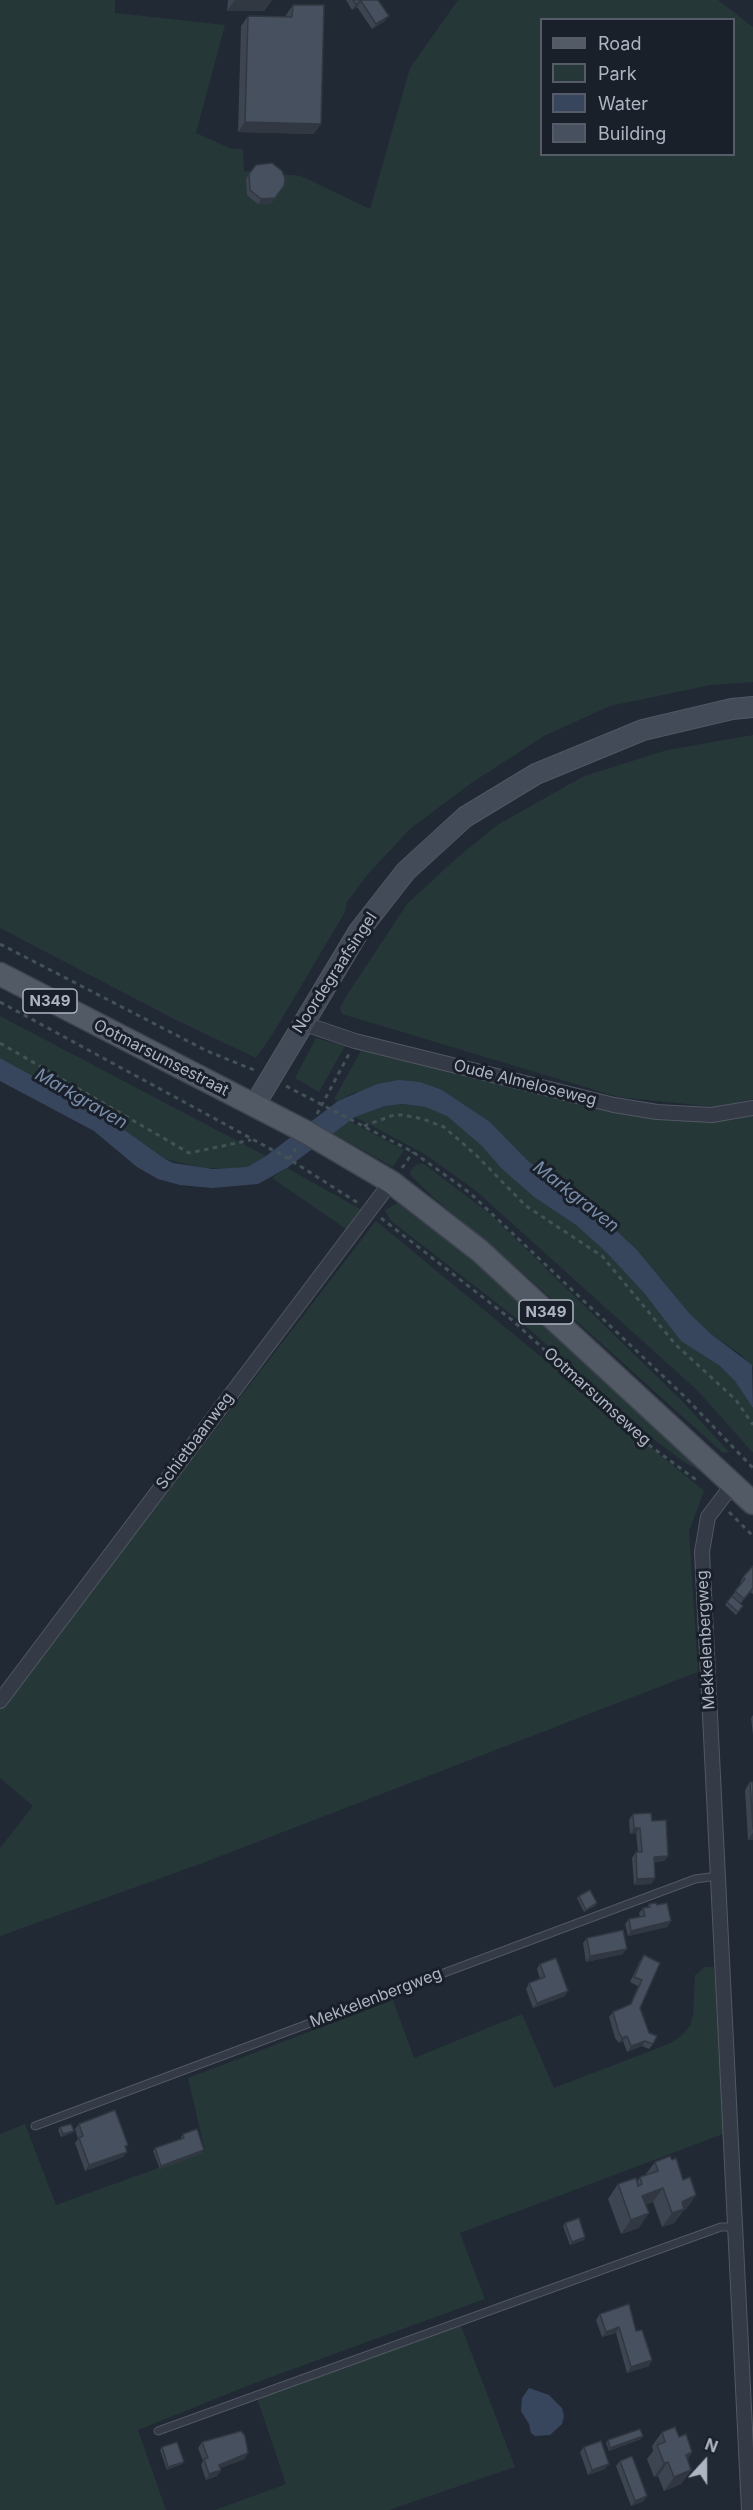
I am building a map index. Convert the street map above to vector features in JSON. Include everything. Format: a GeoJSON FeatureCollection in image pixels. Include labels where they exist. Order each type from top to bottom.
{"type":"FeatureCollection","features":[{"type":"Feature","properties":{"kind":"main road","name":"Noordegraafsingel"},"geometry":{"type":"LineString","coordinates":[[254,1106],[359,931],[406,871],[465,817],[537,774],[643,730],[732,709],[753,707]]}},
{"type":"Feature","properties":{"kind":"main road","name":"Ootmarsumsestraat"},"geometry":{"type":"LineString","coordinates":[[0,974],[323,1142]]}},
{"type":"Feature","properties":{"kind":"main road","name":"Ootmarsumseweg"},"geometry":{"type":"LineString","coordinates":[[323,1142],[391,1182],[480,1251],[753,1503]]}},
{"type":"Feature","properties":{"kind":"street","name":"Oude Almeloseweg"},"geometry":{"type":"LineString","coordinates":[[302,1023],[355,1041],[614,1105],[657,1112],[712,1115],[753,1108]]}},
{"type":"Feature","properties":{"kind":"street","name":"Schietbaanweg"},"geometry":{"type":"LineString","coordinates":[[0,1701],[391,1182]]}},
{"type":"Feature","properties":{"kind":"street","name":"Mekkelenbergweg"},"geometry":{"type":"LineString","coordinates":[[733,1484],[708,1517],[702,1552],[749,2510]]}},
{"type":"Feature","properties":{"kind":"lane","name":"Mekkelenbergweg"},"geometry":{"type":"LineString","coordinates":[[35,2126],[694,1879],[718,1876]]}},
{"type":"Feature","properties":{"kind":"lane"},"geometry":{"type":"LineString","coordinates":[[158,2431],[721,2227],[734,2227]]}},
{"type":"Feature","properties":{"kind":"path","name":"Ootmarsumsestraat"},"geometry":{"type":"LineString","coordinates":[[0,944],[207,1051],[239,1062],[323,1104]]}},
{"type":"Feature","properties":{"kind":"path","name":"Ootmarsumsestraat"},"geometry":{"type":"LineString","coordinates":[[0,1002],[290,1160]]}},
{"type":"Feature","properties":{"kind":"path"},"geometry":{"type":"LineString","coordinates":[[355,1041],[323,1104],[413,1152],[470,1193],[684,1396],[753,1468]]}},
{"type":"Feature","properties":{"kind":"path"},"geometry":{"type":"LineString","coordinates":[[0,1042],[189,1153],[253,1139]]}},
{"type":"Feature","properties":{"kind":"path"},"geometry":{"type":"LineString","coordinates":[[364,1126],[394,1115],[403,1115],[444,1127],[476,1155],[526,1206],[602,1256],[676,1345],[736,1400],[753,1425]]}},
{"type":"Feature","properties":{"kind":"path","name":"Ootmarsumseweg"},"geometry":{"type":"LineString","coordinates":[[290,1160],[369,1210],[431,1255],[512,1320],[645,1442],[699,1482],[753,1536]]}},
{"type":"Feature","properties":{"kind":"green space"},"geometry":{"type":"Polygon","coordinates":[[[0,0],[115,0],[115,13],[225,25],[196,133],[232,149],[243,149],[244,171],[301,176],[370,209],[410,68],[458,0],[718,0],[753,27],[753,682],[711,685],[610,706],[544,736],[470,784],[410,829],[368,874],[347,902],[345,912],[256,1058],[174,1019],[0,928],[0,0]]]}},
{"type":"Feature","properties":{"kind":"green space"},"geometry":{"type":"Polygon","coordinates":[[[753,735],[753,1099],[715,1107],[618,1097],[342,1014],[340,1008],[345,998],[407,904],[459,856],[499,824],[584,776],[667,750],[753,735]]]}},
{"type":"Feature","properties":{"kind":"green space"},"geometry":{"type":"Polygon","coordinates":[[[0,1016],[266,1156],[247,1167],[233,1168],[203,1168],[165,1159],[102,1114],[0,1058],[0,1016]]]}},
{"type":"Feature","properties":{"kind":"green space"},"geometry":{"type":"Polygon","coordinates":[[[316,1038],[345,1046],[319,1092],[295,1078],[316,1038]]]}},
{"type":"Feature","properties":{"kind":"green space"},"geometry":{"type":"Polygon","coordinates":[[[361,1051],[613,1112],[673,1121],[712,1120],[753,1115],[753,1367],[740,1354],[711,1334],[689,1313],[637,1250],[584,1200],[528,1161],[490,1122],[442,1090],[355,1092],[338,1101],[334,1099],[361,1051]]]}},
{"type":"Feature","properties":{"kind":"green space"},"geometry":{"type":"Polygon","coordinates":[[[403,1104],[425,1107],[447,1116],[482,1146],[501,1168],[534,1197],[576,1225],[607,1253],[644,1293],[681,1341],[720,1366],[735,1381],[753,1408],[753,1453],[697,1390],[475,1190],[423,1153],[355,1117],[385,1106],[403,1104]]]}},
{"type":"Feature","properties":{"kind":"green space"},"geometry":{"type":"Polygon","coordinates":[[[349,1121],[404,1150],[393,1167],[332,1133],[349,1121]]]}},
{"type":"Feature","properties":{"kind":"green space"},"geometry":{"type":"Polygon","coordinates":[[[417,1164],[424,1164],[489,1213],[682,1401],[729,1452],[723,1453],[524,1274],[433,1197],[411,1176],[410,1171],[417,1164]]]}},
{"type":"Feature","properties":{"kind":"green space"},"geometry":{"type":"Polygon","coordinates":[[[287,1168],[360,1209],[346,1229],[272,1178],[287,1168]]]}},
{"type":"Feature","properties":{"kind":"green space"},"geometry":{"type":"Polygon","coordinates":[[[397,1203],[471,1258],[541,1317],[705,1474],[684,1462],[651,1437],[521,1322],[390,1220],[385,1210],[397,1203]]]}},
{"type":"Feature","properties":{"kind":"green space"},"geometry":{"type":"Polygon","coordinates":[[[376,1221],[704,1491],[689,1531],[698,1672],[200,1864],[0,1936],[0,1848],[33,1806],[0,1778],[0,1709],[376,1221]]]}},
{"type":"Feature","properties":{"kind":"green space"},"geometry":{"type":"Polygon","coordinates":[[[705,1967],[714,1967],[723,2134],[460,2233],[485,2299],[252,2384],[138,2430],[166,2510],[0,2510],[0,2134],[25,2124],[56,2205],[205,2151],[188,2078],[393,2000],[414,2058],[522,2014],[554,2088],[671,2043],[681,2036],[690,2026],[693,2015],[695,1975],[705,1967]]]}},
{"type":"Feature","properties":{"kind":"green space"},"geometry":{"type":"Polygon","coordinates":[[[460,2323],[515,2467],[389,2510],[215,2510],[286,2484],[257,2398],[460,2323]]]}},
{"type":"Feature","properties":{"kind":"water","name":"Markgraven"},"geometry":{"type":"Polygon","coordinates":[[[0,1058],[102,1114],[165,1159],[173,1163],[213,1169],[247,1167],[266,1156],[338,1101],[377,1084],[399,1080],[420,1082],[442,1090],[490,1122],[528,1161],[584,1200],[637,1250],[689,1313],[711,1334],[752,1365],[753,1408],[735,1381],[720,1366],[681,1341],[644,1293],[607,1253],[576,1225],[534,1197],[501,1168],[482,1146],[447,1116],[425,1107],[403,1104],[385,1106],[355,1117],[287,1168],[258,1184],[212,1188],[180,1185],[158,1179],[137,1167],[94,1131],[0,1081],[0,1058]]]}},
{"type":"Feature","properties":{"kind":"water"},"geometry":{"type":"Polygon","coordinates":[[[529,2388],[549,2395],[562,2408],[564,2416],[562,2424],[550,2435],[535,2436],[531,2433],[529,2424],[521,2411],[522,2398],[529,2388]]]}},
{"type":"Feature","properties":{"kind":"building"},"geometry":{"type":"Polygon","coordinates":[[[353,0],[378,0],[389,16],[376,24],[361,1],[356,4],[353,0]]]}},
{"type":"Feature","properties":{"kind":"building"},"geometry":{"type":"Polygon","coordinates":[[[293,5],[324,5],[321,124],[245,122],[248,16],[292,17],[293,5]]]}},
{"type":"Feature","properties":{"kind":"building"},"geometry":{"type":"Polygon","coordinates":[[[272,163],[282,171],[285,178],[284,186],[275,198],[261,199],[250,190],[249,174],[256,165],[272,163]]]}},
{"type":"Feature","properties":{"kind":"building"},"geometry":{"type":"Polygon","coordinates":[[[753,1566],[753,1588],[744,1599],[735,1591],[753,1566]]]}},
{"type":"Feature","properties":{"kind":"building"},"geometry":{"type":"Polygon","coordinates":[[[732,1596],[743,1606],[738,1612],[727,1602],[732,1596]]]}},
{"type":"Feature","properties":{"kind":"building"},"geometry":{"type":"Polygon","coordinates":[[[750,1782],[753,1782],[753,1829],[750,1782]]]}},
{"type":"Feature","properties":{"kind":"building"},"geometry":{"type":"Polygon","coordinates":[[[651,1813],[652,1821],[666,1820],[668,1856],[654,1857],[655,1878],[637,1879],[636,1852],[642,1852],[640,1828],[634,1828],[633,1814],[651,1813]]]}},
{"type":"Feature","properties":{"kind":"building"},"geometry":{"type":"Polygon","coordinates":[[[590,1890],[597,1903],[586,1910],[579,1896],[590,1890]]]}},
{"type":"Feature","properties":{"kind":"building"},"geometry":{"type":"Polygon","coordinates":[[[656,1903],[657,1905],[667,1903],[671,1921],[631,1931],[629,1919],[645,1916],[643,1908],[656,1903]]]}},
{"type":"Feature","properties":{"kind":"building"},"geometry":{"type":"Polygon","coordinates":[[[623,1930],[627,1949],[590,1956],[587,1938],[623,1930]]]}},
{"type":"Feature","properties":{"kind":"building"},"geometry":{"type":"Polygon","coordinates":[[[644,1955],[660,1963],[640,2008],[649,2033],[657,2036],[653,2044],[645,2041],[631,2046],[627,2036],[622,2038],[619,2033],[613,2012],[631,2004],[642,1980],[634,1977],[644,1955]]]}},
{"type":"Feature","properties":{"kind":"building"},"geometry":{"type":"Polygon","coordinates":[[[556,1958],[568,1991],[537,2003],[529,1983],[545,1977],[540,1964],[556,1958]]]}},
{"type":"Feature","properties":{"kind":"building"},"geometry":{"type":"Polygon","coordinates":[[[115,2110],[128,2145],[125,2146],[127,2152],[89,2165],[79,2138],[83,2136],[79,2124],[115,2110]]]}},
{"type":"Feature","properties":{"kind":"building"},"geometry":{"type":"Polygon","coordinates":[[[71,2124],[74,2131],[63,2134],[60,2127],[71,2124]]]}},
{"type":"Feature","properties":{"kind":"building"},"geometry":{"type":"Polygon","coordinates":[[[197,2129],[204,2150],[161,2166],[155,2148],[184,2138],[183,2134],[197,2129]]]}},
{"type":"Feature","properties":{"kind":"building"},"geometry":{"type":"Polygon","coordinates":[[[670,2156],[672,2160],[676,2158],[683,2180],[690,2177],[696,2195],[682,2202],[684,2209],[672,2213],[663,2188],[642,2196],[649,2213],[631,2220],[618,2184],[636,2178],[638,2186],[642,2184],[640,2177],[658,2171],[655,2162],[670,2156]]]}},
{"type":"Feature","properties":{"kind":"building"},"geometry":{"type":"Polygon","coordinates":[[[579,2218],[585,2237],[572,2242],[565,2223],[579,2218]]]}},
{"type":"Feature","properties":{"kind":"building"},"geometry":{"type":"Polygon","coordinates":[[[629,2304],[636,2331],[642,2330],[652,2360],[631,2367],[619,2327],[606,2332],[600,2314],[629,2304]]]}},
{"type":"Feature","properties":{"kind":"building"},"geometry":{"type":"Polygon","coordinates":[[[675,2427],[679,2437],[686,2434],[692,2452],[686,2455],[691,2470],[674,2477],[668,2462],[664,2463],[657,2445],[665,2442],[662,2432],[675,2427]]]}},
{"type":"Feature","properties":{"kind":"building"},"geometry":{"type":"Polygon","coordinates":[[[640,2429],[643,2436],[610,2448],[608,2440],[640,2429]]]}},
{"type":"Feature","properties":{"kind":"building"},"geometry":{"type":"Polygon","coordinates":[[[241,2431],[245,2436],[248,2453],[219,2465],[221,2470],[209,2474],[204,2459],[208,2458],[202,2442],[241,2431]]]}},
{"type":"Feature","properties":{"kind":"building"},"geometry":{"type":"Polygon","coordinates":[[[601,2441],[609,2464],[592,2470],[584,2447],[601,2441]]]}},
{"type":"Feature","properties":{"kind":"building"},"geometry":{"type":"Polygon","coordinates":[[[177,2442],[184,2462],[168,2467],[162,2447],[177,2442]]]}},
{"type":"Feature","properties":{"kind":"building"},"geometry":{"type":"Polygon","coordinates":[[[632,2456],[647,2496],[635,2501],[620,2461],[632,2456]]]}}]}
